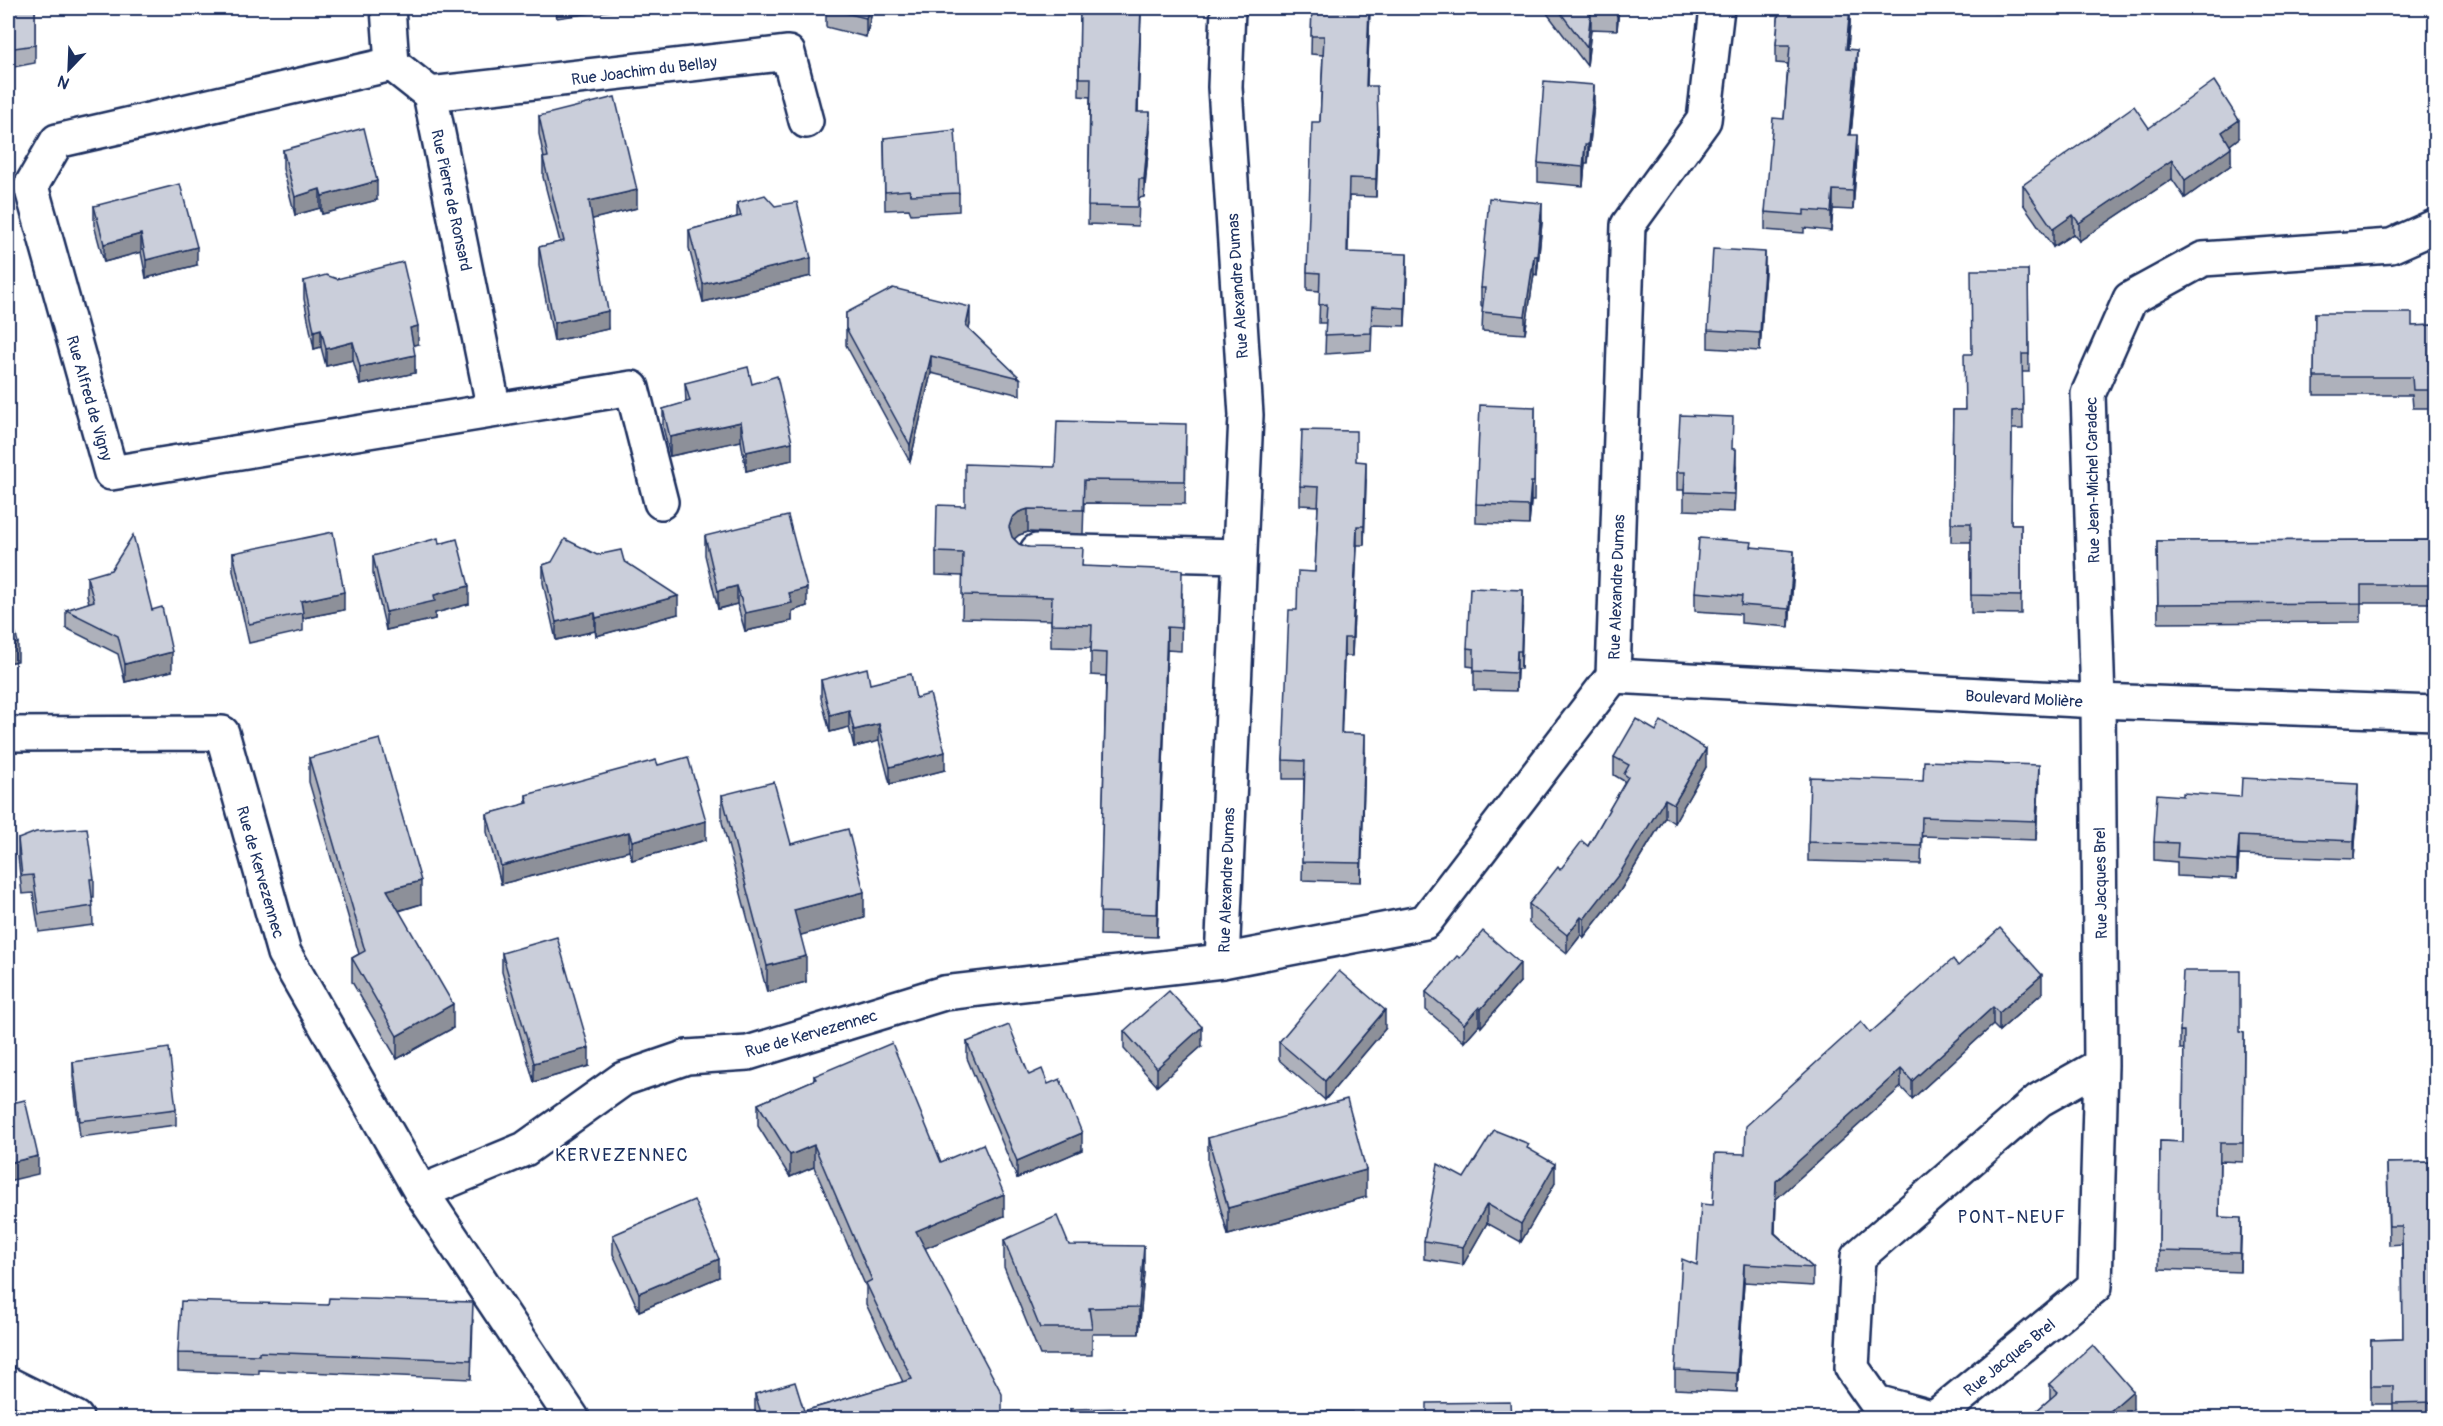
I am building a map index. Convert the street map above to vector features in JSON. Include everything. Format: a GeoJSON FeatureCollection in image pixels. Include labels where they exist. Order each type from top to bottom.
{"type":"FeatureCollection","features":[{"type":"Feature","properties":{"kind":"street"},"geometry":{"type":"LineString","coordinates":[[388,8],[392,64],[430,94]]}},
{"type":"Feature","properties":{"kind":"street","name":"Rue Alexandre Dumas"},"geometry":{"type":"LineString","coordinates":[[1222,961],[1246,415],[1225,87],[1228,8]]}},
{"type":"Feature","properties":{"kind":"street","name":"Rue Alexandre Dumas"},"geometry":{"type":"LineString","coordinates":[[944,993],[1222,961],[1425,922],[1613,676],[1628,225],[1704,120],[1717,8]]}},
{"type":"Feature","properties":{"kind":"street","name":"Rue Joachim du Bellay"},"geometry":{"type":"LineString","coordinates":[[430,94],[788,53],[806,121]]}},
{"type":"Feature","properties":{"kind":"street","name":"Rue Alfred de Vigny"},"geometry":{"type":"LineString","coordinates":[[392,64],[57,141],[31,186],[111,473],[632,388],[661,502]]}},
{"type":"Feature","properties":{"kind":"street","name":"Rue Pierre de Ronsard"},"geometry":{"type":"LineString","coordinates":[[430,94],[495,410]]}},
{"type":"Feature","properties":{"kind":"street","name":"Rue Jean-Michel Caradec"},"geometry":{"type":"LineString","coordinates":[[2098,701],[2088,394],[2130,299],[2203,259],[2391,246],[2436,226]]}},
{"type":"Feature","properties":{"kind":"street"},"geometry":{"type":"LineString","coordinates":[[1028,551],[1239,556]]}},
{"type":"Feature","properties":{"kind":"street","name":"Boulevard Molière"},"geometry":{"type":"LineString","coordinates":[[1613,676],[2098,701],[2436,713]]}},
{"type":"Feature","properties":{"kind":"street","name":"Rue Jacques Brel"},"geometry":{"type":"LineString","coordinates":[[2098,701],[2101,1065],[2095,1286],[1934,1418],[1876,1402],[1852,1368],[1858,1257],[2039,1100],[2101,1065]]}},
{"type":"Feature","properties":{"kind":"street","name":"Rue de Kervezennec"},"geometry":{"type":"LineString","coordinates":[[8,734],[222,733],[284,953],[422,1192],[572,1419]]}},
{"type":"Feature","properties":{"kind":"street","name":"Rue de Kervezennec"},"geometry":{"type":"LineString","coordinates":[[422,1192],[525,1149],[623,1079],[687,1057],[748,1053],[944,993]]}},
{"type":"Feature","properties":{"kind":"street"},"geometry":{"type":"LineString","coordinates":[[8,1384],[76,1419]]}},
{"type":"Feature","properties":{"kind":"building"},"geometry":{"type":"Polygon","coordinates":[[[8,8],[35,8],[35,45],[8,49],[8,8]]]}},
{"type":"Feature","properties":{"kind":"building"},"geometry":{"type":"Polygon","coordinates":[[[826,8],[869,8],[866,18],[826,8]]]}},
{"type":"Feature","properties":{"kind":"building"},"geometry":{"type":"Polygon","coordinates":[[[1080,8],[1141,8],[1137,112],[1150,112],[1144,179],[1139,179],[1138,207],[1088,206],[1091,78],[1079,78],[1080,8]]]}},
{"type":"Feature","properties":{"kind":"building"},"geometry":{"type":"Polygon","coordinates":[[[1312,8],[1369,8],[1366,86],[1377,86],[1376,179],[1349,178],[1347,252],[1407,254],[1405,308],[1372,306],[1371,333],[1325,335],[1327,304],[1319,305],[1320,273],[1307,272],[1312,122],[1320,122],[1324,36],[1311,36],[1312,8]]]}},
{"type":"Feature","properties":{"kind":"building"},"geometry":{"type":"Polygon","coordinates":[[[1557,8],[1617,8],[1617,12],[1591,10],[1587,48],[1557,8]]]}},
{"type":"Feature","properties":{"kind":"building"},"geometry":{"type":"Polygon","coordinates":[[[1779,8],[1850,8],[1846,49],[1857,50],[1849,135],[1857,135],[1853,191],[1833,190],[1831,212],[1804,210],[1804,215],[1765,212],[1773,118],[1784,119],[1790,45],[1776,45],[1779,8]]]}},
{"type":"Feature","properties":{"kind":"building"},"geometry":{"type":"Polygon","coordinates":[[[1544,81],[1594,85],[1588,145],[1585,145],[1583,167],[1538,163],[1544,81]]]}},
{"type":"Feature","properties":{"kind":"building"},"geometry":{"type":"Polygon","coordinates":[[[2214,81],[2239,120],[2222,132],[2231,147],[2185,180],[2172,160],[2079,223],[2073,215],[2053,229],[2023,185],[2134,106],[2149,128],[2214,81]]]}},
{"type":"Feature","properties":{"kind":"building"},"geometry":{"type":"Polygon","coordinates":[[[615,97],[637,190],[589,201],[608,311],[554,323],[539,247],[564,241],[543,158],[548,157],[539,116],[615,97]]]}},
{"type":"Feature","properties":{"kind":"building"},"geometry":{"type":"Polygon","coordinates":[[[364,128],[377,181],[322,196],[320,189],[295,197],[283,150],[364,128]]]}},
{"type":"Feature","properties":{"kind":"building"},"geometry":{"type":"Polygon","coordinates":[[[955,130],[959,193],[911,195],[909,190],[885,192],[884,138],[955,130]]]}},
{"type":"Feature","properties":{"kind":"building"},"geometry":{"type":"Polygon","coordinates":[[[180,184],[197,247],[146,260],[141,234],[104,244],[94,206],[180,184]]]}},
{"type":"Feature","properties":{"kind":"building"},"geometry":{"type":"Polygon","coordinates":[[[765,195],[775,206],[797,202],[811,258],[703,284],[689,230],[741,216],[737,203],[765,195]]]}},
{"type":"Feature","properties":{"kind":"building"},"geometry":{"type":"Polygon","coordinates":[[[1489,198],[1542,203],[1537,256],[1534,256],[1525,316],[1482,312],[1485,288],[1481,288],[1489,198]]]}},
{"type":"Feature","properties":{"kind":"building"},"geometry":{"type":"Polygon","coordinates":[[[1713,249],[1765,252],[1760,333],[1708,330],[1713,249]]]}},
{"type":"Feature","properties":{"kind":"building"},"geometry":{"type":"Polygon","coordinates":[[[403,262],[418,326],[410,328],[415,355],[360,367],[353,342],[326,349],[321,329],[314,331],[304,281],[326,275],[337,279],[403,262]]]}},
{"type":"Feature","properties":{"kind":"building"},"geometry":{"type":"Polygon","coordinates":[[[1971,270],[2028,270],[2029,354],[2022,354],[2023,410],[2012,411],[2011,524],[2021,524],[2021,596],[1971,595],[1971,523],[1951,523],[1953,410],[1965,410],[1964,354],[1972,354],[1971,270]]]}},
{"type":"Feature","properties":{"kind":"building"},"geometry":{"type":"Polygon","coordinates":[[[893,288],[970,307],[966,326],[1020,378],[931,356],[910,445],[846,328],[846,313],[893,288]]]}},
{"type":"Feature","properties":{"kind":"building"},"geometry":{"type":"Polygon","coordinates":[[[2315,313],[2412,313],[2412,326],[2436,325],[2436,390],[2413,390],[2412,377],[2314,377],[2315,313]]]}},
{"type":"Feature","properties":{"kind":"building"},"geometry":{"type":"Polygon","coordinates":[[[748,367],[752,384],[777,376],[792,442],[746,452],[741,422],[670,437],[663,409],[690,401],[685,383],[748,367]]]}},
{"type":"Feature","properties":{"kind":"building"},"geometry":{"type":"Polygon","coordinates":[[[1480,405],[1535,407],[1534,482],[1531,482],[1529,506],[1476,504],[1480,405]]]}},
{"type":"Feature","properties":{"kind":"building"},"geometry":{"type":"Polygon","coordinates":[[[1680,415],[1733,417],[1732,449],[1736,449],[1734,494],[1684,492],[1685,472],[1677,472],[1680,415]]]}},
{"type":"Feature","properties":{"kind":"building"},"geometry":{"type":"Polygon","coordinates":[[[1057,421],[1186,424],[1185,481],[1084,480],[1083,510],[1028,509],[1012,518],[1009,527],[1012,537],[1019,544],[1027,547],[1083,548],[1082,566],[1182,570],[1181,628],[1167,627],[1157,914],[1100,912],[1107,653],[1091,652],[1092,625],[1051,624],[1052,597],[962,595],[963,553],[936,552],[937,505],[965,506],[965,464],[1055,467],[1057,421]]]}},
{"type":"Feature","properties":{"kind":"building"},"geometry":{"type":"Polygon","coordinates":[[[1302,430],[1356,431],[1356,461],[1366,462],[1364,526],[1357,526],[1352,638],[1344,638],[1341,733],[1365,734],[1361,863],[1302,862],[1305,761],[1283,760],[1289,610],[1297,610],[1298,571],[1315,572],[1319,487],[1300,486],[1302,430]]]}},
{"type":"Feature","properties":{"kind":"building"},"geometry":{"type":"Polygon","coordinates":[[[788,516],[807,588],[789,593],[792,603],[745,613],[737,586],[718,591],[705,536],[788,516]]]}},
{"type":"Feature","properties":{"kind":"building"},"geometry":{"type":"Polygon","coordinates":[[[333,532],[344,592],[301,601],[303,613],[249,624],[233,553],[333,532]]]}},
{"type":"Feature","properties":{"kind":"building"},"geometry":{"type":"Polygon","coordinates":[[[133,535],[152,610],[162,607],[172,652],[125,664],[118,636],[66,610],[94,601],[87,577],[111,570],[133,535]]]}},
{"type":"Feature","properties":{"kind":"building"},"geometry":{"type":"Polygon","coordinates":[[[438,538],[439,544],[457,539],[469,586],[434,595],[435,601],[386,612],[373,556],[438,538]]]}},
{"type":"Feature","properties":{"kind":"building"},"geometry":{"type":"Polygon","coordinates":[[[1699,538],[1752,542],[1751,547],[1794,551],[1789,609],[1741,605],[1742,596],[1695,592],[1699,538]]]}},
{"type":"Feature","properties":{"kind":"building"},"geometry":{"type":"Polygon","coordinates":[[[565,539],[597,555],[621,550],[624,561],[678,596],[596,618],[595,613],[556,622],[543,565],[552,562],[565,539]]]}},
{"type":"Feature","properties":{"kind":"building"},"geometry":{"type":"Polygon","coordinates":[[[2436,540],[2436,585],[2361,585],[2361,603],[2158,604],[2157,541],[2436,540]]]}},
{"type":"Feature","properties":{"kind":"building"},"geometry":{"type":"Polygon","coordinates":[[[1470,588],[1523,590],[1521,651],[1517,651],[1516,673],[1474,671],[1474,649],[1467,648],[1470,588]]]}},
{"type":"Feature","properties":{"kind":"building"},"geometry":{"type":"Polygon","coordinates":[[[8,601],[18,643],[8,645],[8,601]]]}},
{"type":"Feature","properties":{"kind":"building"},"geometry":{"type":"Polygon","coordinates":[[[867,668],[870,684],[911,674],[916,698],[930,694],[945,752],[890,767],[879,724],[854,730],[849,710],[830,715],[821,680],[867,668]]]}},
{"type":"Feature","properties":{"kind":"building"},"geometry":{"type":"Polygon","coordinates":[[[1636,719],[1656,731],[1661,721],[1706,749],[1674,804],[1665,799],[1620,873],[1584,919],[1581,917],[1567,935],[1529,904],[1558,867],[1560,870],[1582,841],[1588,846],[1628,777],[1624,774],[1629,765],[1614,757],[1636,719]]]}},
{"type":"Feature","properties":{"kind":"building"},"geometry":{"type":"Polygon","coordinates":[[[380,739],[421,881],[387,890],[453,1004],[397,1036],[352,958],[365,951],[309,758],[380,739]]]}},
{"type":"Feature","properties":{"kind":"building"},"geometry":{"type":"Polygon","coordinates":[[[688,757],[706,821],[632,841],[629,832],[501,866],[487,814],[528,803],[526,795],[656,760],[658,765],[688,757]]]}},
{"type":"Feature","properties":{"kind":"building"},"geometry":{"type":"Polygon","coordinates":[[[1924,761],[2039,765],[2036,821],[1922,817],[1921,846],[1808,842],[1810,777],[1923,781],[1924,761]]]}},
{"type":"Feature","properties":{"kind":"building"},"geometry":{"type":"Polygon","coordinates":[[[2242,778],[2358,784],[2354,841],[2239,836],[2237,861],[2177,857],[2178,843],[2154,842],[2157,794],[2183,796],[2183,793],[2241,797],[2242,778]]]}},
{"type":"Feature","properties":{"kind":"building"},"geometry":{"type":"Polygon","coordinates":[[[774,782],[791,844],[848,829],[864,892],[794,910],[806,956],[767,966],[722,795],[774,782]]]}},
{"type":"Feature","properties":{"kind":"building"},"geometry":{"type":"Polygon","coordinates":[[[87,828],[94,879],[90,879],[93,906],[39,914],[33,875],[22,876],[18,839],[36,832],[87,828]]]}},
{"type":"Feature","properties":{"kind":"building"},"geometry":{"type":"Polygon","coordinates":[[[2000,928],[2042,975],[1999,1013],[1993,1007],[1912,1081],[1901,1069],[1776,1181],[1774,1233],[1813,1268],[1744,1264],[1737,1373],[1675,1370],[1682,1259],[1697,1265],[1701,1204],[1713,1205],[1715,1153],[1745,1154],[1746,1126],[1861,1022],[1870,1033],[1953,959],[1958,966],[2000,928]]]}},
{"type":"Feature","properties":{"kind":"building"},"geometry":{"type":"Polygon","coordinates":[[[1483,931],[1520,963],[1481,1009],[1479,1007],[1464,1024],[1426,992],[1457,956],[1460,958],[1483,931]]]}},
{"type":"Feature","properties":{"kind":"building"},"geometry":{"type":"Polygon","coordinates":[[[557,937],[589,1048],[534,1063],[502,953],[557,937]]]}},
{"type":"Feature","properties":{"kind":"building"},"geometry":{"type":"Polygon","coordinates":[[[1339,971],[1385,1010],[1325,1081],[1279,1042],[1339,971]]]}},
{"type":"Feature","properties":{"kind":"building"},"geometry":{"type":"Polygon","coordinates":[[[2183,971],[2240,971],[2240,1032],[2244,1033],[2243,1143],[2220,1143],[2219,1217],[2241,1218],[2240,1253],[2159,1251],[2160,1141],[2183,1142],[2184,1031],[2180,1031],[2183,971]]]}},
{"type":"Feature","properties":{"kind":"building"},"geometry":{"type":"Polygon","coordinates":[[[1169,991],[1202,1027],[1157,1068],[1124,1031],[1169,991]]]}},
{"type":"Feature","properties":{"kind":"building"},"geometry":{"type":"Polygon","coordinates":[[[1009,1025],[1029,1075],[1042,1069],[1048,1084],[1060,1079],[1082,1133],[1017,1161],[967,1042],[1009,1025]]]}},
{"type":"Feature","properties":{"kind":"building"},"geometry":{"type":"Polygon","coordinates":[[[892,1043],[941,1162],[983,1144],[1004,1194],[916,1231],[1002,1394],[1002,1419],[763,1419],[755,1394],[795,1382],[804,1411],[912,1379],[866,1283],[872,1280],[814,1145],[790,1155],[758,1104],[816,1079],[814,1076],[892,1043]]]}},
{"type":"Feature","properties":{"kind":"building"},"geometry":{"type":"Polygon","coordinates":[[[169,1048],[176,1109],[80,1121],[73,1062],[169,1048]]]}},
{"type":"Feature","properties":{"kind":"building"},"geometry":{"type":"Polygon","coordinates":[[[2436,1049],[2436,1126],[2435,1126],[2436,1049]]]}},
{"type":"Feature","properties":{"kind":"building"},"geometry":{"type":"Polygon","coordinates":[[[1347,1099],[1366,1170],[1228,1208],[1208,1138],[1347,1099]]]}},
{"type":"Feature","properties":{"kind":"building"},"geometry":{"type":"Polygon","coordinates":[[[25,1100],[38,1156],[8,1163],[8,1104],[25,1100]]]}},
{"type":"Feature","properties":{"kind":"building"},"geometry":{"type":"Polygon","coordinates":[[[1494,1130],[1529,1144],[1527,1148],[1555,1164],[1521,1224],[1487,1204],[1463,1247],[1424,1241],[1438,1164],[1464,1178],[1494,1130]]]}},
{"type":"Feature","properties":{"kind":"building"},"geometry":{"type":"Polygon","coordinates":[[[2436,1162],[2436,1402],[2393,1403],[2393,1386],[2371,1386],[2371,1340],[2403,1339],[2402,1226],[2389,1226],[2387,1163],[2436,1162]]]}},
{"type":"Feature","properties":{"kind":"building"},"geometry":{"type":"Polygon","coordinates":[[[694,1200],[719,1259],[639,1293],[613,1235],[694,1200]]]}},
{"type":"Feature","properties":{"kind":"building"},"geometry":{"type":"Polygon","coordinates":[[[1057,1216],[1069,1245],[1144,1246],[1139,1307],[1089,1308],[1092,1328],[1040,1328],[1004,1240],[1057,1216]]]}},
{"type":"Feature","properties":{"kind":"building"},"geometry":{"type":"Polygon","coordinates":[[[329,1298],[473,1302],[471,1360],[259,1352],[259,1355],[178,1353],[181,1301],[328,1305],[329,1298]]]}},
{"type":"Feature","properties":{"kind":"building"},"geometry":{"type":"Polygon","coordinates":[[[2093,1345],[2133,1391],[2101,1419],[2027,1419],[2058,1392],[2050,1384],[2093,1345]]]}},
{"type":"Feature","properties":{"kind":"building"},"geometry":{"type":"Polygon","coordinates":[[[1510,1402],[1511,1419],[1427,1419],[1427,1403],[1510,1402]]]}},
{"type":"Feature","properties":{"kind":"building"},"geometry":{"type":"Polygon","coordinates":[[[1124,1408],[1124,1419],[1074,1419],[1070,1409],[1124,1408]]]}},
{"type":"Feature","properties":{"kind":"building"},"geometry":{"type":"Polygon","coordinates":[[[1281,1411],[1352,1412],[1352,1419],[1281,1419],[1281,1411]]]}},
{"type":"Feature","properties":{"kind":"district","name":"KERVEZENNEC"},"geometry":{"type":"Point","coordinates":[622,1155]}},
{"type":"Feature","properties":{"kind":"district","name":"PONT-NEUF"},"geometry":{"type":"Point","coordinates":[2012,1217]}}]}
